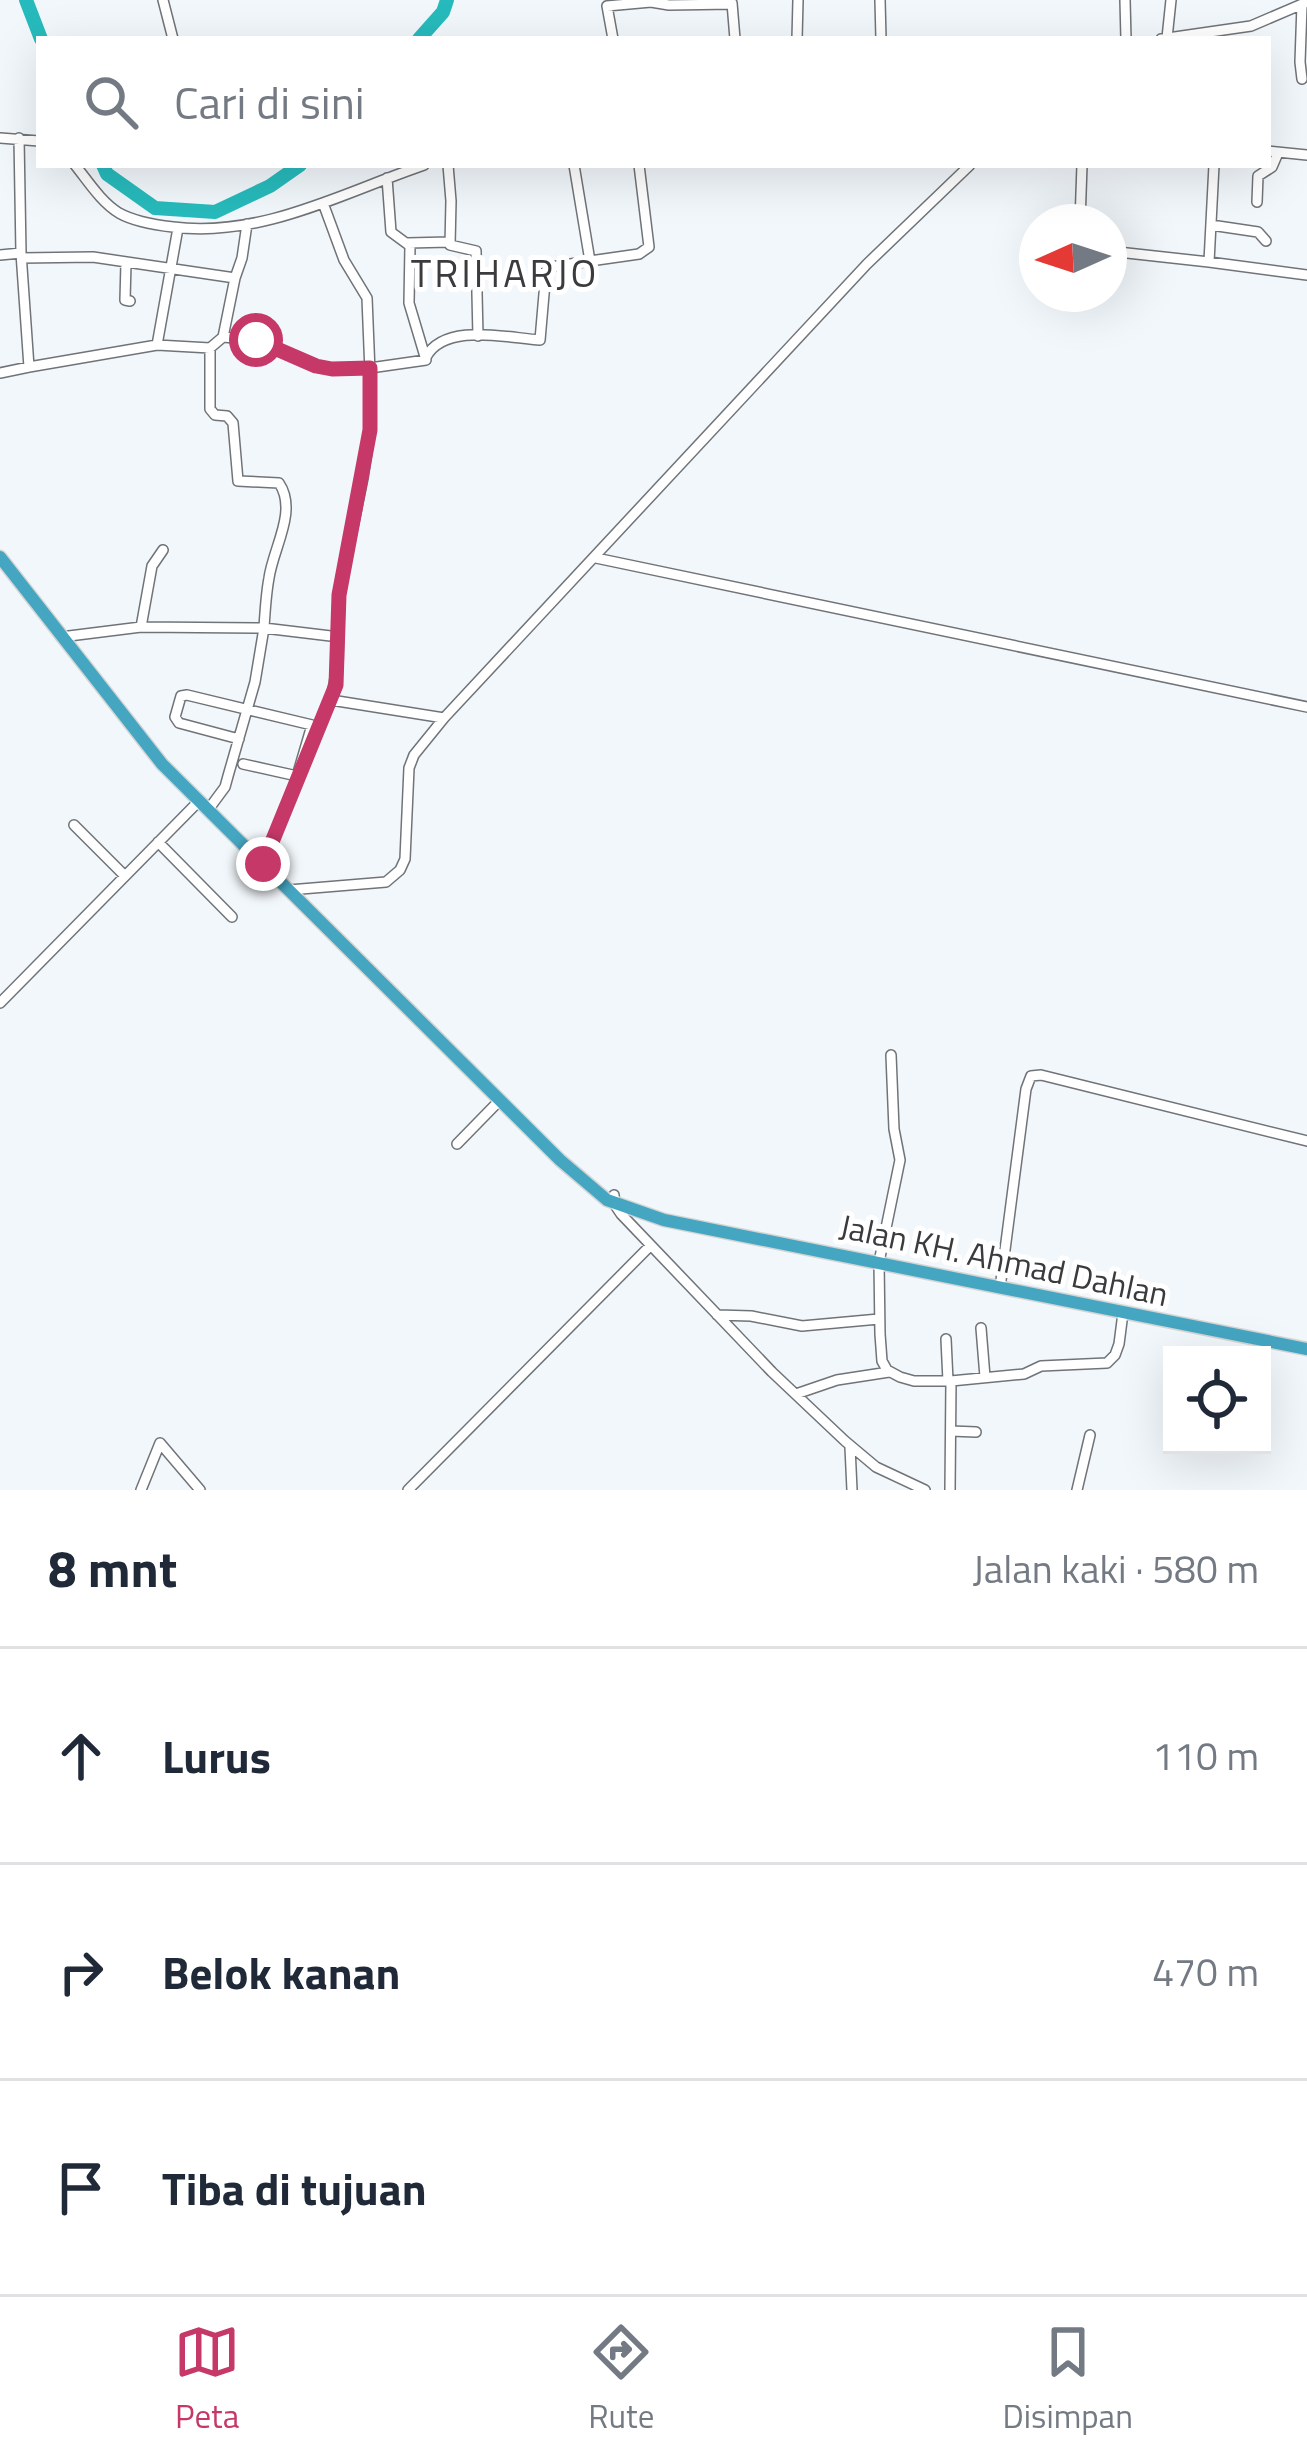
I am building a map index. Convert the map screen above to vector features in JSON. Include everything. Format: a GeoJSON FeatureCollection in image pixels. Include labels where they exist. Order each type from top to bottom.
{"type":"FeatureCollection","features":[{"type":"Feature","properties":{"kind":"highway","name":"Jalan KH. Ahmad Dahlan"},"geometry":{"type":"LineString","coordinates":[[0,557],[162,764],[498,1102],[637,1214],[1307,1348]]}},
{"type":"Feature","properties":{"kind":"street"},"geometry":{"type":"LineString","coordinates":[[163,0],[172,36]]}},
{"type":"Feature","properties":{"kind":"street"},"geometry":{"type":"LineString","coordinates":[[797,36],[798,0]]}},
{"type":"Feature","properties":{"kind":"street"},"geometry":{"type":"LineString","coordinates":[[880,0],[880,36]]}},
{"type":"Feature","properties":{"kind":"street"},"geometry":{"type":"LineString","coordinates":[[1125,0],[1126,36]]}},
{"type":"Feature","properties":{"kind":"street"},"geometry":{"type":"LineString","coordinates":[[1165,36],[1171,0]]}},
{"type":"Feature","properties":{"kind":"street"},"geometry":{"type":"LineString","coordinates":[[612,36],[607,3],[651,2],[732,2],[735,36]]}},
{"type":"Feature","properties":{"kind":"street"},"geometry":{"type":"LineString","coordinates":[[1212,36],[1251,26],[1305,3],[1302,79]]}},
{"type":"Feature","properties":{"kind":"street"},"geometry":{"type":"LineString","coordinates":[[0,138],[36,141]]}},
{"type":"Feature","properties":{"kind":"street"},"geometry":{"type":"LineString","coordinates":[[20,138],[29,367]]}},
{"type":"Feature","properties":{"kind":"street"},"geometry":{"type":"LineString","coordinates":[[1273,152],[1307,155]]}},
{"type":"Feature","properties":{"kind":"street"},"geometry":{"type":"LineString","coordinates":[[77,168],[116,210],[142,221],[208,229],[278,219],[415,168]]}},
{"type":"Feature","properties":{"kind":"street"},"geometry":{"type":"LineString","coordinates":[[448,168],[449,242],[452,247],[476,251],[478,336]]}},
{"type":"Feature","properties":{"kind":"street"},"geometry":{"type":"LineString","coordinates":[[574,168],[590,261]]}},
{"type":"Feature","properties":{"kind":"street"},"geometry":{"type":"LineString","coordinates":[[224,337],[256,340],[332,369],[419,363],[447,339],[540,340],[546,271],[551,266],[639,254],[649,248],[639,168]]}},
{"type":"Feature","properties":{"kind":"street"},"geometry":{"type":"LineString","coordinates":[[289,890],[386,882],[400,871],[405,859],[410,761],[444,718],[867,264],[967,168]]}},
{"type":"Feature","properties":{"kind":"street"},"geometry":{"type":"LineString","coordinates":[[1081,204],[1082,168]]}},
{"type":"Feature","properties":{"kind":"street"},"geometry":{"type":"LineString","coordinates":[[1209,262],[1214,168]]}},
{"type":"Feature","properties":{"kind":"street"},"geometry":{"type":"LineString","coordinates":[[1257,202],[1258,176],[1270,168]]}},
{"type":"Feature","properties":{"kind":"street"},"geometry":{"type":"LineString","coordinates":[[387,178],[391,232],[408,243],[412,252],[409,303],[426,357]]}},
{"type":"Feature","properties":{"kind":"street"},"geometry":{"type":"LineString","coordinates":[[263,864],[336,685],[339,595],[370,430],[367,298],[344,260],[323,203]]}},
{"type":"Feature","properties":{"kind":"street"},"geometry":{"type":"LineString","coordinates":[[0,373],[157,345],[210,348],[224,337],[247,224]]}},
{"type":"Feature","properties":{"kind":"street"},"geometry":{"type":"LineString","coordinates":[[1211,225],[1258,232],[1266,241]]}},
{"type":"Feature","properties":{"kind":"street"},"geometry":{"type":"LineString","coordinates":[[157,345],[178,228]]}},
{"type":"Feature","properties":{"kind":"street"},"geometry":{"type":"LineString","coordinates":[[408,243],[449,242]]}},
{"type":"Feature","properties":{"kind":"street"},"geometry":{"type":"LineString","coordinates":[[1127,253],[1307,275]]}},
{"type":"Feature","properties":{"kind":"street"},"geometry":{"type":"LineString","coordinates":[[0,254],[93,257],[235,278]]}},
{"type":"Feature","properties":{"kind":"street"},"geometry":{"type":"LineString","coordinates":[[126,263],[123,294],[130,302]]}},
{"type":"Feature","properties":{"kind":"street"},"geometry":{"type":"LineString","coordinates":[[0,1003],[158,842],[225,787],[247,709],[264,628],[269,574],[285,519],[284,491],[279,483],[238,481],[233,423],[211,409],[210,348]]}},
{"type":"Feature","properties":{"kind":"street"},"geometry":{"type":"LineString","coordinates":[[141,627],[152,566],[163,550]]}},
{"type":"Feature","properties":{"kind":"street"},"geometry":{"type":"LineString","coordinates":[[596,558],[1307,707]]}},
{"type":"Feature","properties":{"kind":"street"},"geometry":{"type":"LineString","coordinates":[[61,638],[141,627],[264,628],[339,637]]}},
{"type":"Feature","properties":{"kind":"street"},"geometry":{"type":"LineString","coordinates":[[239,739],[179,723],[175,717],[182,694],[312,726],[297,776],[243,764]]}},
{"type":"Feature","properties":{"kind":"street"},"geometry":{"type":"LineString","coordinates":[[332,700],[444,718]]}},
{"type":"Feature","properties":{"kind":"street"},"geometry":{"type":"LineString","coordinates":[[74,825],[125,876]]}},
{"type":"Feature","properties":{"kind":"street"},"geometry":{"type":"LineString","coordinates":[[158,842],[232,917]]}},
{"type":"Feature","properties":{"kind":"street"},"geometry":{"type":"LineString","coordinates":[[890,1372],[882,1361],[879,1262],[900,1160],[891,1055]]}},
{"type":"Feature","properties":{"kind":"street"},"geometry":{"type":"LineString","coordinates":[[1000,1288],[1031,1076],[1307,1141]]}},
{"type":"Feature","properties":{"kind":"street"},"geometry":{"type":"LineString","coordinates":[[457,1144],[498,1102]]}},
{"type":"Feature","properties":{"kind":"street"},"geometry":{"type":"LineString","coordinates":[[615,1200],[637,1214],[650,1246],[850,1446],[876,1467],[923,1490]]}},
{"type":"Feature","properties":{"kind":"street"},"geometry":{"type":"LineString","coordinates":[[408,1490],[650,1246]]}},
{"type":"Feature","properties":{"kind":"street"},"geometry":{"type":"LineString","coordinates":[[796,1394],[837,1380],[890,1372],[914,1381],[950,1381],[1024,1374],[1041,1366],[1107,1363],[1119,1344],[1123,1313]]}},
{"type":"Feature","properties":{"kind":"street"},"geometry":{"type":"LineString","coordinates":[[717,1315],[802,1326],[879,1319]]}},
{"type":"Feature","properties":{"kind":"street"},"geometry":{"type":"LineString","coordinates":[[981,1328],[985,1377]]}},
{"type":"Feature","properties":{"kind":"street"},"geometry":{"type":"LineString","coordinates":[[946,1339],[950,1490]]}},
{"type":"Feature","properties":{"kind":"street"},"geometry":{"type":"LineString","coordinates":[[951,1431],[976,1432]]}},
{"type":"Feature","properties":{"kind":"street"},"geometry":{"type":"LineString","coordinates":[[1077,1490],[1090,1436]]}},
{"type":"Feature","properties":{"kind":"street"},"geometry":{"type":"LineString","coordinates":[[141,1490],[160,1443],[200,1490]]}},
{"type":"Feature","properties":{"kind":"street"},"geometry":{"type":"LineString","coordinates":[[850,1446],[852,1490]]}},
{"type":"Feature","properties":{"kind":"waterway"},"geometry":{"type":"LineString","coordinates":[[26,0],[40,36]]}},
{"type":"Feature","properties":{"kind":"waterway"},"geometry":{"type":"LineString","coordinates":[[422,36],[443,12],[447,0]]}},
{"type":"Feature","properties":{"kind":"waterway"},"geometry":{"type":"LineString","coordinates":[[104,168],[155,208],[215,212],[296,168]]}},
{"type":"Feature","properties":{"kind":"district","name":"TRIHARJO"},"geometry":{"type":"Point","coordinates":[505,273]}},
{"type":"Feature","properties":{"kind":"route"},"geometry":{"type":"LineString","coordinates":[[256,340],[316,366],[370,368],[371,397],[370,430],[339,595],[336,685],[263,864]]}}]}
